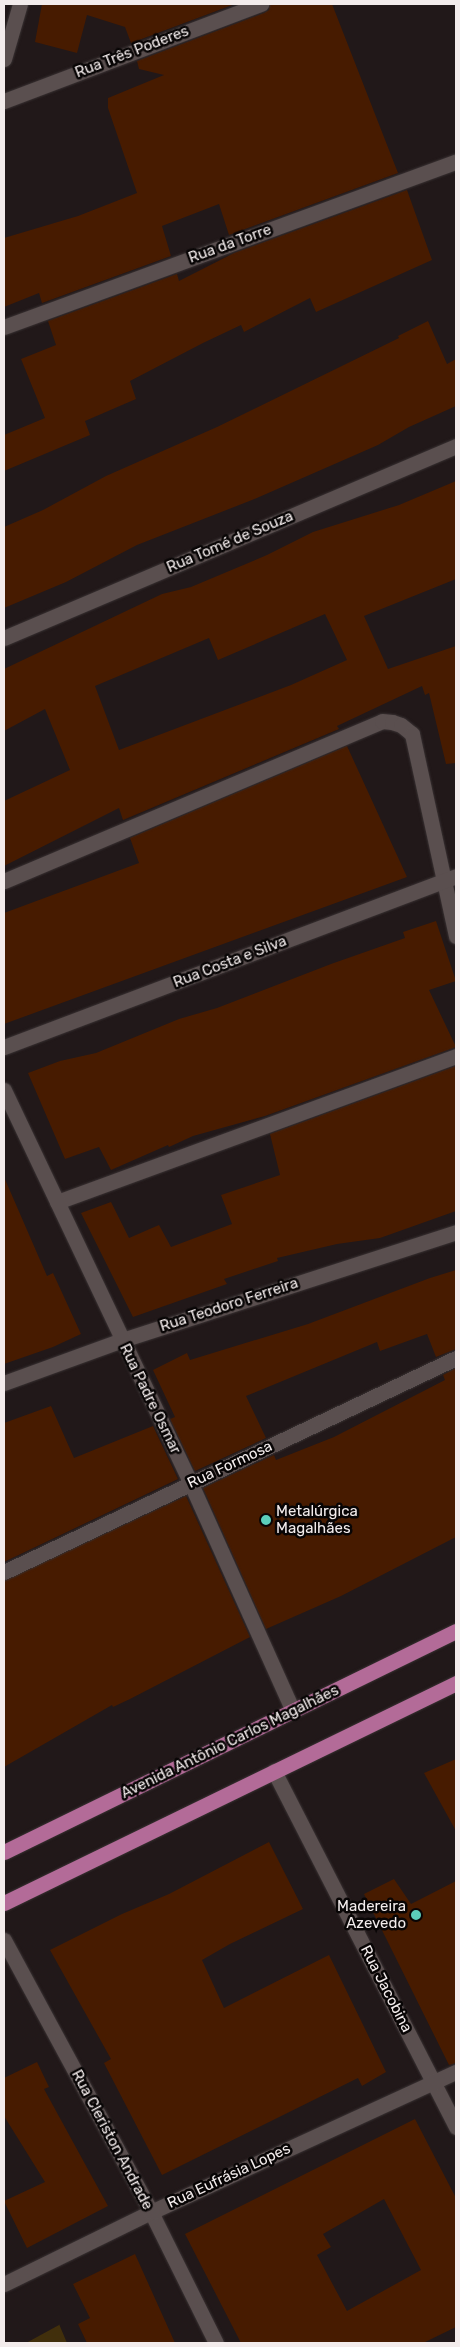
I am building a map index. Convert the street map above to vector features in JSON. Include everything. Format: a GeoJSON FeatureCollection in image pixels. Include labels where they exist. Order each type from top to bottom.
{"type":"FeatureCollection","features":[{"type":"Feature","properties":{"kind":"main road","name":"Avenida Antônio Carlos Magalhães"},"geometry":{"type":"LineString","coordinates":[[4,1852],[456,1630]]}},
{"type":"Feature","properties":{"kind":"main road"},"geometry":{"type":"LineString","coordinates":[[4,1903],[456,1683]]}},
{"type":"Feature","properties":{"kind":"street"},"geometry":{"type":"LineString","coordinates":[[4,59],[20,4]]}},
{"type":"Feature","properties":{"kind":"street","name":"Rua Três Poderes"},"geometry":{"type":"LineString","coordinates":[[4,101],[261,4]]}},
{"type":"Feature","properties":{"kind":"street","name":"Rua da Torre"},"geometry":{"type":"LineString","coordinates":[[4,327],[456,162]]}},
{"type":"Feature","properties":{"kind":"street","name":"Rua Tomé de Souza"},"geometry":{"type":"LineString","coordinates":[[4,638],[456,446]]}},
{"type":"Feature","properties":{"kind":"street"},"geometry":{"type":"LineString","coordinates":[[4,881],[382,721],[401,725],[412,734],[451,879],[451,917],[456,936]]}},
{"type":"Feature","properties":{"kind":"street","name":"Rua Costa e Silva"},"geometry":{"type":"LineString","coordinates":[[4,1047],[451,879]]}},
{"type":"Feature","properties":{"kind":"street"},"geometry":{"type":"LineString","coordinates":[[57,1202],[456,1056]]}},
{"type":"Feature","properties":{"kind":"street","name":"Rua Padre Osmar"},"geometry":{"type":"LineString","coordinates":[[4,1090],[191,1484],[293,1711]]}},
{"type":"Feature","properties":{"kind":"street","name":"Rua Teodoro Ferreira"},"geometry":{"type":"LineString","coordinates":[[4,1382],[122,1340],[456,1232]]}},
{"type":"Feature","properties":{"kind":"street","name":"Rua Formosa"},"geometry":{"type":"LineString","coordinates":[[4,1572],[456,1358]]}},
{"type":"Feature","properties":{"kind":"street","name":"Rua Jacobina"},"geometry":{"type":"LineString","coordinates":[[274,1771],[456,2127]]}},
{"type":"Feature","properties":{"kind":"street","name":"Rua Cleriston Andrade"},"geometry":{"type":"LineString","coordinates":[[4,1940],[151,2212],[216,2343]]}},
{"type":"Feature","properties":{"kind":"street","name":"Rua Eufrásia Lopes"},"geometry":{"type":"LineString","coordinates":[[4,2284],[151,2212],[456,2072]]}},
{"type":"Feature","properties":{"kind":"shaded area"},"geometry":{"type":"Polygon","coordinates":[[[59,2325],[67,2343],[26,2343],[59,2325]]]}},
{"type":"Feature","properties":{"kind":"building"},"geometry":{"type":"Polygon","coordinates":[[[42,4],[235,4],[131,43],[125,27],[87,15],[77,53],[35,42],[42,4]]]}},
{"type":"Feature","properties":{"kind":"building"},"geometry":{"type":"Polygon","coordinates":[[[270,4],[332,4],[398,173],[229,235],[219,204],[162,226],[171,256],[42,303],[39,293],[4,307],[4,238],[78,216],[137,193],[108,108],[108,98],[164,75],[139,69],[137,61],[264,13],[269,10],[270,4]]]}},
{"type":"Feature","properties":{"kind":"building"},"geometry":{"type":"Polygon","coordinates":[[[407,190],[432,260],[316,312],[310,298],[244,332],[241,325],[203,343],[130,381],[136,399],[85,421],[90,435],[4,471],[4,435],[45,418],[21,359],[56,345],[48,321],[177,274],[179,281],[234,253],[407,190]]]}},
{"type":"Feature","properties":{"kind":"building"},"geometry":{"type":"Polygon","coordinates":[[[428,321],[447,364],[456,359],[456,406],[409,427],[378,445],[252,500],[137,545],[66,582],[4,608],[4,527],[43,510],[106,476],[217,427],[399,338],[398,336],[428,321]]]}},
{"type":"Feature","properties":{"kind":"building"},"geometry":{"type":"Polygon","coordinates":[[[456,481],[456,579],[364,616],[388,669],[456,646],[456,763],[446,764],[429,693],[425,695],[422,686],[337,726],[339,729],[123,820],[119,808],[4,866],[4,801],[70,770],[45,709],[4,731],[4,669],[162,594],[191,587],[267,555],[313,532],[399,505],[456,481]],[[325,614],[218,660],[209,638],[95,686],[119,750],[291,685],[347,660],[325,614]]]}},
{"type":"Feature","properties":{"kind":"building"},"geometry":{"type":"Polygon","coordinates":[[[347,746],[407,877],[4,1024],[4,913],[139,863],[130,838],[347,746]]]}},
{"type":"Feature","properties":{"kind":"building"},"geometry":{"type":"Polygon","coordinates":[[[436,921],[456,981],[429,990],[456,1047],[265,1116],[193,1136],[111,1170],[99,1147],[65,1159],[28,1073],[60,1061],[96,1053],[179,1019],[217,1008],[405,938],[403,932],[436,921]]]}},
{"type":"Feature","properties":{"kind":"building"},"geometry":{"type":"Polygon","coordinates":[[[456,1066],[456,1211],[380,1238],[337,1244],[277,1258],[278,1261],[224,1279],[227,1284],[133,1317],[81,1213],[111,1202],[129,1238],[159,1225],[171,1247],[232,1224],[221,1195],[280,1175],[270,1134],[456,1066]]]}},
{"type":"Feature","properties":{"kind":"building"},"geometry":{"type":"Polygon","coordinates":[[[4,1177],[47,1276],[53,1273],[81,1334],[53,1347],[4,1364],[4,1177]]]}},
{"type":"Feature","properties":{"kind":"building"},"geometry":{"type":"Polygon","coordinates":[[[456,1270],[456,1349],[436,1357],[427,1334],[380,1351],[377,1342],[246,1396],[266,1438],[195,1471],[170,1419],[175,1417],[153,1370],[187,1353],[190,1360],[308,1324],[456,1270]]]}},
{"type":"Feature","properties":{"kind":"building"},"geometry":{"type":"Polygon","coordinates":[[[456,1368],[456,1537],[341,1596],[266,1629],[203,1488],[274,1455],[276,1460],[334,1437],[445,1380],[443,1375],[456,1368]]]}},
{"type":"Feature","properties":{"kind":"building"},"geometry":{"type":"Polygon","coordinates":[[[51,1406],[74,1458],[153,1426],[178,1479],[4,1562],[4,1423],[51,1406]]]}},
{"type":"Feature","properties":{"kind":"building"},"geometry":{"type":"Polygon","coordinates":[[[186,1496],[250,1637],[130,1699],[113,1707],[112,1705],[4,1767],[4,1581],[186,1496]]]}},
{"type":"Feature","properties":{"kind":"building"},"geometry":{"type":"Polygon","coordinates":[[[456,1759],[456,1831],[424,1773],[456,1759]]]}},
{"type":"Feature","properties":{"kind":"building"},"geometry":{"type":"Polygon","coordinates":[[[269,1842],[303,1909],[230,1944],[202,1960],[224,2008],[329,1955],[386,2072],[362,2086],[358,2078],[162,2175],[104,2063],[111,2059],[50,1950],[122,1914],[169,1894],[269,1842]]]}},
{"type":"Feature","properties":{"kind":"building"},"geometry":{"type":"Polygon","coordinates":[[[394,1879],[411,1904],[456,1881],[456,2063],[449,2065],[364,1894],[394,1879]]]}},
{"type":"Feature","properties":{"kind":"building"},"geometry":{"type":"Polygon","coordinates":[[[37,2062],[49,2087],[44,2089],[108,2206],[27,2248],[4,2201],[45,2182],[4,2116],[4,2078],[37,2062]]]}},
{"type":"Feature","properties":{"kind":"building"},"geometry":{"type":"Polygon","coordinates":[[[415,2119],[456,2198],[456,2327],[423,2343],[241,2343],[185,2234],[415,2119]],[[384,2199],[323,2234],[331,2247],[317,2255],[347,2311],[421,2270],[384,2199]]]}},
{"type":"Feature","properties":{"kind":"building"},"geometry":{"type":"Polygon","coordinates":[[[135,2254],[175,2343],[87,2343],[78,2324],[90,2318],[73,2284],[135,2254]]]}},
{"type":"Feature","properties":{"kind":"place","name":"Metalúrgica Magalhães"},"geometry":{"type":"Point","coordinates":[266,1520]}},
{"type":"Feature","properties":{"kind":"place","name":"Madereira Azevedo"},"geometry":{"type":"Point","coordinates":[416,1915]}}]}
